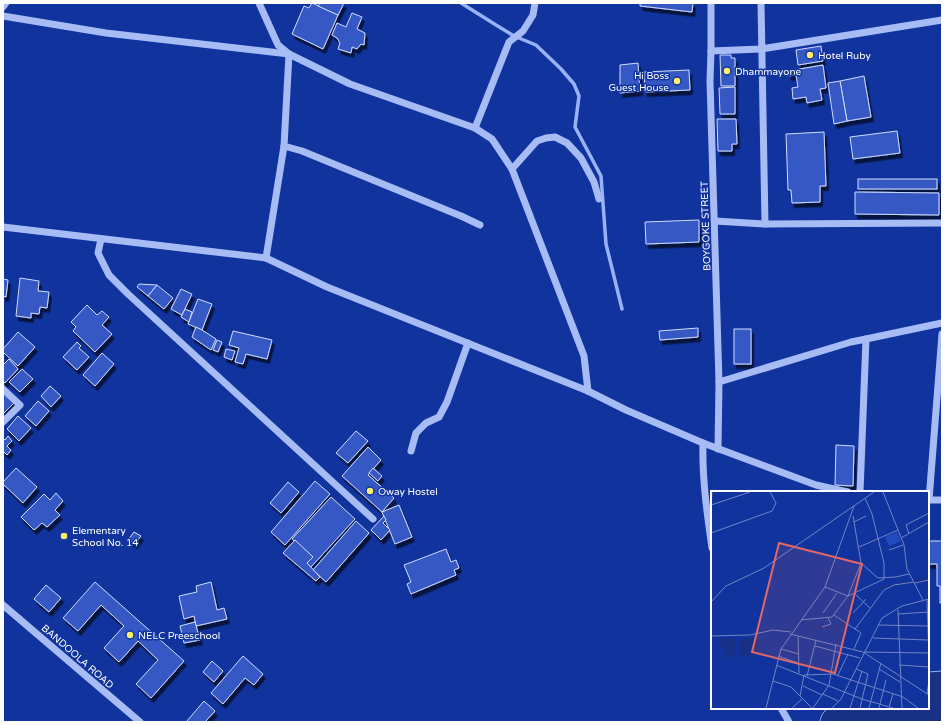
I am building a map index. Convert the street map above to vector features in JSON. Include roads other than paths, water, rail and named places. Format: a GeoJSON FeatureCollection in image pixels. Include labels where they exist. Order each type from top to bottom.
{"type":"FeatureCollection","features":[{"type":"Feature","properties":{"kind":"street"},"geometry":{"type":"LineString","coordinates":[[3,7],[6,3]]}},
{"type":"Feature","properties":{"kind":"street"},"geometry":{"type":"LineString","coordinates":[[259,3],[278,45],[289,54],[350,84],[475,128],[492,140],[512,169],[584,356],[588,391]]}},
{"type":"Feature","properties":{"kind":"street"},"geometry":{"type":"LineString","coordinates":[[475,128],[508,42],[523,31],[533,16],[535,3]]}},
{"type":"Feature","properties":{"kind":"street","name":"BOYGOKE STREET"},"geometry":{"type":"LineString","coordinates":[[711,3],[710,81],[719,382],[718,449]]}},
{"type":"Feature","properties":{"kind":"street"},"geometry":{"type":"LineString","coordinates":[[761,3],[765,224]]}},
{"type":"Feature","properties":{"kind":"street"},"geometry":{"type":"LineString","coordinates":[[3,16],[106,33],[289,54]]}},
{"type":"Feature","properties":{"kind":"street"},"geometry":{"type":"LineString","coordinates":[[711,52],[761,49],[942,20]]}},
{"type":"Feature","properties":{"kind":"street"},"geometry":{"type":"LineString","coordinates":[[266,258],[284,146],[289,54]]}},
{"type":"Feature","properties":{"kind":"street"},"geometry":{"type":"LineString","coordinates":[[512,169],[537,142],[546,138],[555,137],[567,143],[581,158],[594,182],[599,199]]}},
{"type":"Feature","properties":{"kind":"street"},"geometry":{"type":"LineString","coordinates":[[284,146],[302,151],[480,225]]}},
{"type":"Feature","properties":{"kind":"street"},"geometry":{"type":"LineString","coordinates":[[715,221],[765,224],[942,223]]}},
{"type":"Feature","properties":{"kind":"street"},"geometry":{"type":"LineString","coordinates":[[3,227],[266,258],[327,287],[588,391],[626,410],[703,443],[816,485],[843,491]]}},
{"type":"Feature","properties":{"kind":"street"},"geometry":{"type":"LineString","coordinates":[[101,239],[98,253],[109,275],[373,519]]}},
{"type":"Feature","properties":{"kind":"street"},"geometry":{"type":"LineString","coordinates":[[719,382],[851,342],[942,323]]}},
{"type":"Feature","properties":{"kind":"street"},"geometry":{"type":"LineString","coordinates":[[929,491],[942,334]]}},
{"type":"Feature","properties":{"kind":"street"},"geometry":{"type":"LineString","coordinates":[[860,491],[866,339]]}},
{"type":"Feature","properties":{"kind":"street"},"geometry":{"type":"LineString","coordinates":[[411,451],[416,433],[426,423],[438,416],[446,402],[468,343]]}},
{"type":"Feature","properties":{"kind":"street"},"geometry":{"type":"LineString","coordinates":[[3,389],[20,405],[3,422]]}},
{"type":"Feature","properties":{"kind":"street"},"geometry":{"type":"LineString","coordinates":[[703,443],[706,508],[711,541]]}},
{"type":"Feature","properties":{"kind":"street"},"geometry":{"type":"LineString","coordinates":[[929,500],[942,500]]}},
{"type":"Feature","properties":{"kind":"street","name":"BANDOOLA ROAD"},"geometry":{"type":"LineString","coordinates":[[3,604],[140,722]]}},
{"type":"Feature","properties":{"kind":"street"},"geometry":{"type":"LineString","coordinates":[[782,709],[789,722]]}},
{"type":"Feature","properties":{"kind":"waterway"},"geometry":{"type":"LineString","coordinates":[[461,3],[514,36],[536,45],[574,84],[579,96],[575,127],[601,176],[606,244],[622,309]]}},
{"type":"Feature","properties":{"kind":"place","name":"Hotel Ruby"},"geometry":{"type":"Point","coordinates":[810,55]}},
{"type":"Feature","properties":{"kind":"place","name":"Dhammayone"},"geometry":{"type":"Point","coordinates":[727,71]}},
{"type":"Feature","properties":{"kind":"place","name":"Hi Boss Guest House"},"geometry":{"type":"Point","coordinates":[677,81]}},
{"type":"Feature","properties":{"kind":"place","name":"Oway Hostel"},"geometry":{"type":"Point","coordinates":[370,491]}},
{"type":"Feature","properties":{"kind":"place","name":"Elementary School No. 14"},"geometry":{"type":"Point","coordinates":[64,536]}},
{"type":"Feature","properties":{"kind":"place","name":"NELC Preeschool"},"geometry":{"type":"Point","coordinates":[130,635]}}]}
